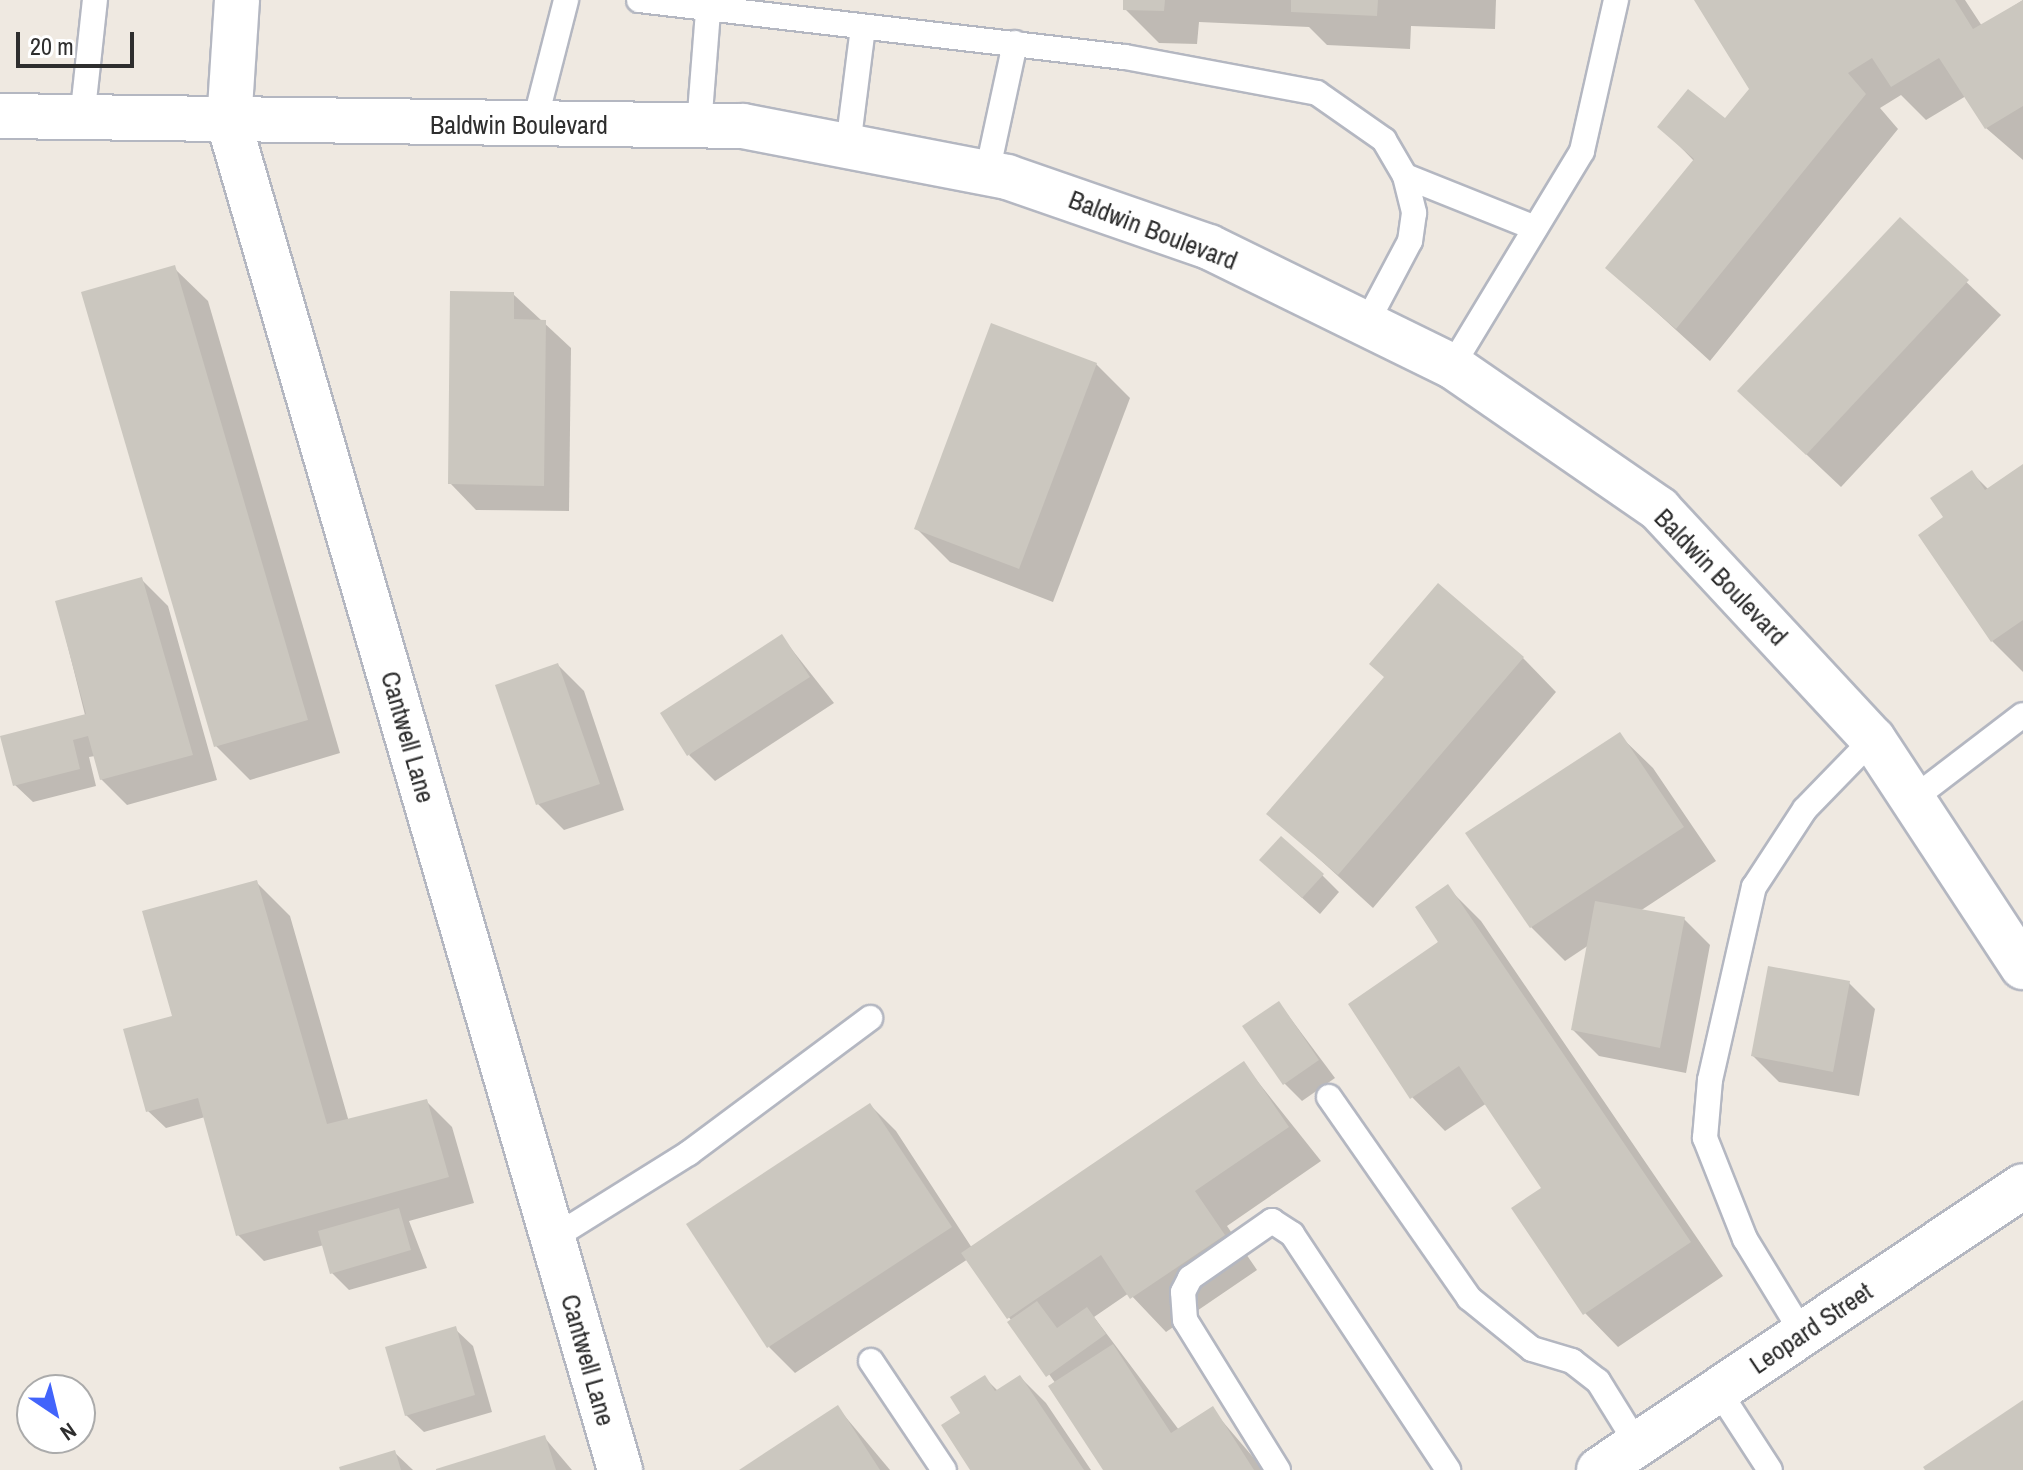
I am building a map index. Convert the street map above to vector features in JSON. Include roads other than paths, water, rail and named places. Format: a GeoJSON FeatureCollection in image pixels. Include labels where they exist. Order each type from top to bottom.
{"type":"FeatureCollection","features":[{"type":"Feature","properties":{"kind":"main road","name":"Cantwell Lane"},"geometry":{"type":"LineString","coordinates":[[237,0],[229,123],[620,1470]]}},
{"type":"Feature","properties":{"kind":"main road","name":"Baldwin Boulevard"},"geometry":{"type":"LineString","coordinates":[[0,116],[229,123],[743,126],[987,173],[1209,247],[1452,366],[1659,509],[1873,739],[2023,967]]}},
{"type":"Feature","properties":{"kind":"main road","name":"Leopard Street"},"geometry":{"type":"LineString","coordinates":[[1599,1470],[2023,1186]]}},
{"type":"Feature","properties":{"kind":"lane"},"geometry":{"type":"LineString","coordinates":[[82,119],[95,0]]}},
{"type":"Feature","properties":{"kind":"lane"},"geometry":{"type":"LineString","coordinates":[[534,125],[566,0]]}},
{"type":"Feature","properties":{"kind":"lane"},"geometry":{"type":"LineString","coordinates":[[639,0],[708,11],[1015,43],[1317,93],[1384,140],[1405,176],[1414,213],[1410,241],[1366,324]]}},
{"type":"Feature","properties":{"kind":"lane"},"geometry":{"type":"LineString","coordinates":[[1452,366],[1582,151],[1616,0]]}},
{"type":"Feature","properties":{"kind":"lane"},"geometry":{"type":"LineString","coordinates":[[699,126],[708,11]]}},
{"type":"Feature","properties":{"kind":"lane"},"geometry":{"type":"LineString","coordinates":[[848,146],[863,27]]}},
{"type":"Feature","properties":{"kind":"lane"},"geometry":{"type":"LineString","coordinates":[[987,173],[1015,43]]}},
{"type":"Feature","properties":{"kind":"lane"},"geometry":{"type":"LineString","coordinates":[[1405,176],[1535,228]]}},
{"type":"Feature","properties":{"kind":"lane"},"geometry":{"type":"LineString","coordinates":[[1913,799],[2022,718]]}},
{"type":"Feature","properties":{"kind":"lane"},"geometry":{"type":"LineString","coordinates":[[1803,1334],[1745,1239],[1705,1138],[1710,1080],[1754,887],[1805,809],[1873,739]]}},
{"type":"Feature","properties":{"kind":"lane"},"geometry":{"type":"LineString","coordinates":[[553,1238],[678,1161],[870,1018]]}},
{"type":"Feature","properties":{"kind":"lane"},"geometry":{"type":"LineString","coordinates":[[1329,1097],[1469,1298],[1532,1349],[1572,1361],[1598,1381],[1637,1444]]}},
{"type":"Feature","properties":{"kind":"lane"},"geometry":{"type":"LineString","coordinates":[[1278,1470],[1185,1320],[1183,1292],[1190,1278],[1272,1221],[1292,1234],[1448,1470]]}},
{"type":"Feature","properties":{"kind":"lane"},"geometry":{"type":"LineString","coordinates":[[871,1361],[944,1470]]}},
{"type":"Feature","properties":{"kind":"lane"},"geometry":{"type":"LineString","coordinates":[[1718,1390],[1770,1470]]}}]}
